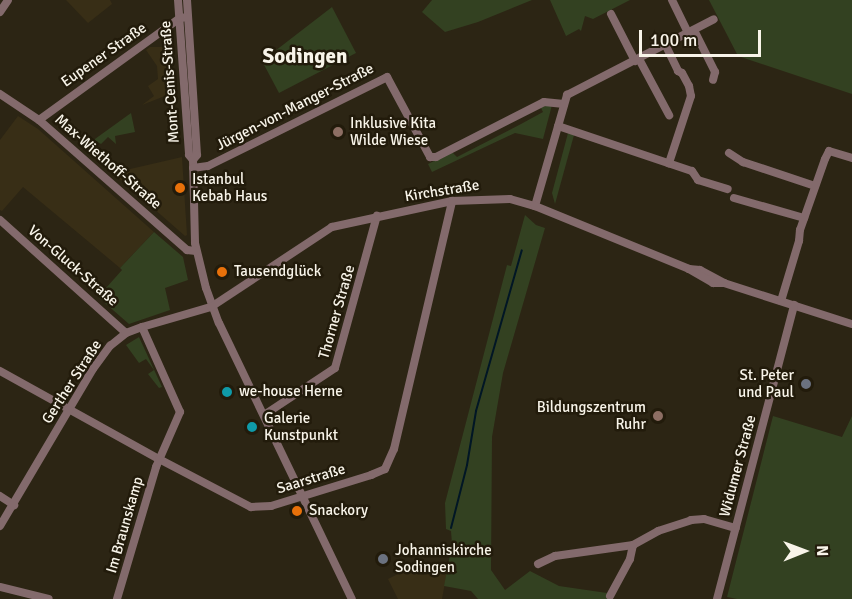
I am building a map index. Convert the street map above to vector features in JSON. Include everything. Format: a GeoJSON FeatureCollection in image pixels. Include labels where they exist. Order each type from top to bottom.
{"type":"FeatureCollection","features":[{"type":"Feature","properties":{"kind":"street"},"geometry":{"type":"LineString","coordinates":[[0,12],[8,0]]}},
{"type":"Feature","properties":{"kind":"street","name":"Mont-Cenis-Straße"},"geometry":{"type":"LineString","coordinates":[[178,0],[184,18]]}},
{"type":"Feature","properties":{"kind":"street","name":"Mont-Cenis-Straße"},"geometry":{"type":"LineString","coordinates":[[187,0],[184,18],[189,155],[193,164],[196,251],[211,306],[352,599]]}},
{"type":"Feature","properties":{"kind":"street"},"geometry":{"type":"LineString","coordinates":[[672,0],[716,72],[713,80]]}},
{"type":"Feature","properties":{"kind":"street"},"geometry":{"type":"LineString","coordinates":[[610,14],[669,115]]}},
{"type":"Feature","properties":{"kind":"street","name":"Eupener Straße"},"geometry":{"type":"LineString","coordinates":[[39,120],[184,18]]}},
{"type":"Feature","properties":{"kind":"street"},"geometry":{"type":"LineString","coordinates":[[535,206],[567,94],[666,46],[714,19]]}},
{"type":"Feature","properties":{"kind":"street"},"geometry":{"type":"LineString","coordinates":[[666,46],[678,71],[682,73],[689,86],[691,96],[669,163]]}},
{"type":"Feature","properties":{"kind":"street","name":"Jürgen-von-Manger-Straße"},"geometry":{"type":"LineString","coordinates":[[193,164],[208,166],[387,77],[430,157],[436,157],[544,102],[564,104]]}},
{"type":"Feature","properties":{"kind":"street","name":"Max-Wiethoff-Straße"},"geometry":{"type":"LineString","coordinates":[[0,94],[39,120],[187,250],[196,251]]}},
{"type":"Feature","properties":{"kind":"street"},"geometry":{"type":"LineString","coordinates":[[558,126],[692,171],[698,180],[728,189]]}},
{"type":"Feature","properties":{"kind":"street"},"geometry":{"type":"LineString","coordinates":[[781,301],[804,218],[830,151],[852,158]]}},
{"type":"Feature","properties":{"kind":"street"},"geometry":{"type":"LineString","coordinates":[[729,153],[743,162],[815,186]]}},
{"type":"Feature","properties":{"kind":"street","name":"Kirchstraße"},"geometry":{"type":"LineString","coordinates":[[211,306],[332,227],[452,201],[502,198],[535,206],[689,269],[700,270],[724,283],[852,324]]}},
{"type":"Feature","properties":{"kind":"street"},"geometry":{"type":"LineString","coordinates":[[734,198],[804,218]]}},
{"type":"Feature","properties":{"kind":"street","name":"Saarstraße"},"geometry":{"type":"LineString","coordinates":[[0,371],[251,507],[271,506],[302,494],[371,475],[388,464],[452,201]]}},
{"type":"Feature","properties":{"kind":"street","name":"Thorner Straße"},"geometry":{"type":"LineString","coordinates":[[264,415],[335,368],[377,216]]}},
{"type":"Feature","properties":{"kind":"street","name":"Von-Gluck-Straße"},"geometry":{"type":"LineString","coordinates":[[0,220],[126,333]]}},
{"type":"Feature","properties":{"kind":"street","name":"Widumer Straße"},"geometry":{"type":"LineString","coordinates":[[717,599],[794,305]]}},
{"type":"Feature","properties":{"kind":"street","name":"Gerther Straße"},"geometry":{"type":"LineString","coordinates":[[0,526],[110,346],[126,333],[200,312],[211,306]]}},
{"type":"Feature","properties":{"kind":"street","name":"Im Braunskamp"},"geometry":{"type":"LineString","coordinates":[[117,599],[159,459],[180,412],[142,327]]}},
{"type":"Feature","properties":{"kind":"street"},"geometry":{"type":"LineString","coordinates":[[0,496],[14,505]]}},
{"type":"Feature","properties":{"kind":"street"},"geometry":{"type":"LineString","coordinates":[[538,564],[555,556],[633,545],[658,531],[691,520],[704,519],[736,528]]}},
{"type":"Feature","properties":{"kind":"street"},"geometry":{"type":"LineString","coordinates":[[610,596],[630,560],[633,545]]}},
{"type":"Feature","properties":{"kind":"street"},"geometry":{"type":"LineString","coordinates":[[0,587],[49,599]]}},
{"type":"Feature","properties":{"kind":"shaded area"},"geometry":{"type":"Polygon","coordinates":[[[66,0],[110,0],[112,4],[88,23],[66,0]]]}},
{"type":"Feature","properties":{"kind":"shaded area"},"geometry":{"type":"Polygon","coordinates":[[[150,47],[170,47],[175,92],[142,105],[154,96],[148,86],[158,79],[157,66],[146,50],[150,47]]]}},
{"type":"Feature","properties":{"kind":"shaded area"},"geometry":{"type":"Polygon","coordinates":[[[18,116],[38,129],[154,232],[120,268],[23,187],[2,211],[0,210],[0,140],[18,116]]]}},
{"type":"Feature","properties":{"kind":"shaded area"},"geometry":{"type":"Polygon","coordinates":[[[182,157],[187,235],[185,236],[113,173],[182,157]]]}},
{"type":"Feature","properties":{"kind":"shaded area"},"geometry":{"type":"Polygon","coordinates":[[[420,563],[422,566],[426,564],[429,569],[433,567],[435,572],[448,566],[442,599],[398,599],[388,579],[420,563]]]}},
{"type":"Feature","properties":{"kind":"green space"},"geometry":{"type":"Polygon","coordinates":[[[432,0],[532,0],[478,22],[445,32],[422,12],[432,0]]]}},
{"type":"Feature","properties":{"kind":"green space"},"geometry":{"type":"Polygon","coordinates":[[[550,0],[630,0],[593,19],[585,16],[581,31],[579,29],[566,36],[550,0]]]}},
{"type":"Feature","properties":{"kind":"green space"},"geometry":{"type":"Polygon","coordinates":[[[709,0],[852,0],[852,94],[738,56],[709,0]]]}},
{"type":"Feature","properties":{"kind":"green space"},"geometry":{"type":"Polygon","coordinates":[[[332,7],[356,53],[279,93],[262,61],[332,7]]]}},
{"type":"Feature","properties":{"kind":"green space"},"geometry":{"type":"Polygon","coordinates":[[[552,105],[543,139],[515,133],[432,172],[428,164],[452,152],[457,157],[543,112],[540,106],[552,105]]]}},
{"type":"Feature","properties":{"kind":"green space"},"geometry":{"type":"Polygon","coordinates":[[[131,113],[135,132],[115,136],[116,144],[108,137],[101,144],[96,141],[87,150],[82,146],[81,140],[88,144],[131,113]]]}},
{"type":"Feature","properties":{"kind":"green space"},"geometry":{"type":"Polygon","coordinates":[[[568,133],[574,135],[555,204],[552,193],[568,133]]]}},
{"type":"Feature","properties":{"kind":"green space"},"geometry":{"type":"Polygon","coordinates":[[[525,215],[536,225],[545,228],[503,373],[492,437],[491,570],[505,590],[530,571],[559,586],[607,593],[607,599],[478,599],[471,591],[444,586],[452,544],[451,531],[446,529],[445,503],[507,265],[511,266],[525,215]]]}},
{"type":"Feature","properties":{"kind":"green space"},"geometry":{"type":"Polygon","coordinates":[[[154,232],[183,257],[188,280],[165,288],[170,310],[129,324],[98,297],[122,270],[120,268],[154,232]]]}},
{"type":"Feature","properties":{"kind":"green space"},"geometry":{"type":"Polygon","coordinates":[[[139,337],[162,387],[159,388],[148,374],[154,370],[146,359],[139,363],[126,345],[139,337]]]}},
{"type":"Feature","properties":{"kind":"green space"},"geometry":{"type":"Polygon","coordinates":[[[773,416],[842,437],[852,416],[852,599],[737,599],[727,597],[773,416]]]}},
{"type":"Feature","properties":{"kind":"waterway"},"geometry":{"type":"LineString","coordinates":[[451,528],[467,465],[476,411],[522,250]]}},
{"type":"Feature","properties":{"kind":"place","name":"Inklusive Kita Wilde Wiese"},"geometry":{"type":"Point","coordinates":[338,132]}},
{"type":"Feature","properties":{"kind":"place","name":"Istanbul Kebab Haus"},"geometry":{"type":"Point","coordinates":[180,188]}},
{"type":"Feature","properties":{"kind":"place","name":"Tausendglück"},"geometry":{"type":"Point","coordinates":[222,272]}},
{"type":"Feature","properties":{"kind":"place","name":"St. Peter und Paul"},"geometry":{"type":"Point","coordinates":[806,384]}},
{"type":"Feature","properties":{"kind":"place","name":"we-house Herne"},"geometry":{"type":"Point","coordinates":[227,392]}},
{"type":"Feature","properties":{"kind":"place","name":"Bildungszentrum Ruhr"},"geometry":{"type":"Point","coordinates":[658,416]}},
{"type":"Feature","properties":{"kind":"place","name":"Galerie Kunstpunkt"},"geometry":{"type":"Point","coordinates":[252,427]}},
{"type":"Feature","properties":{"kind":"place","name":"Snackory"},"geometry":{"type":"Point","coordinates":[297,511]}},
{"type":"Feature","properties":{"kind":"place","name":"Johanniskirche Sodingen"},"geometry":{"type":"Point","coordinates":[383,559]}},
{"type":"Feature","properties":{"kind":"district","name":"Sodingen"},"geometry":{"type":"Point","coordinates":[305,56]}}]}
